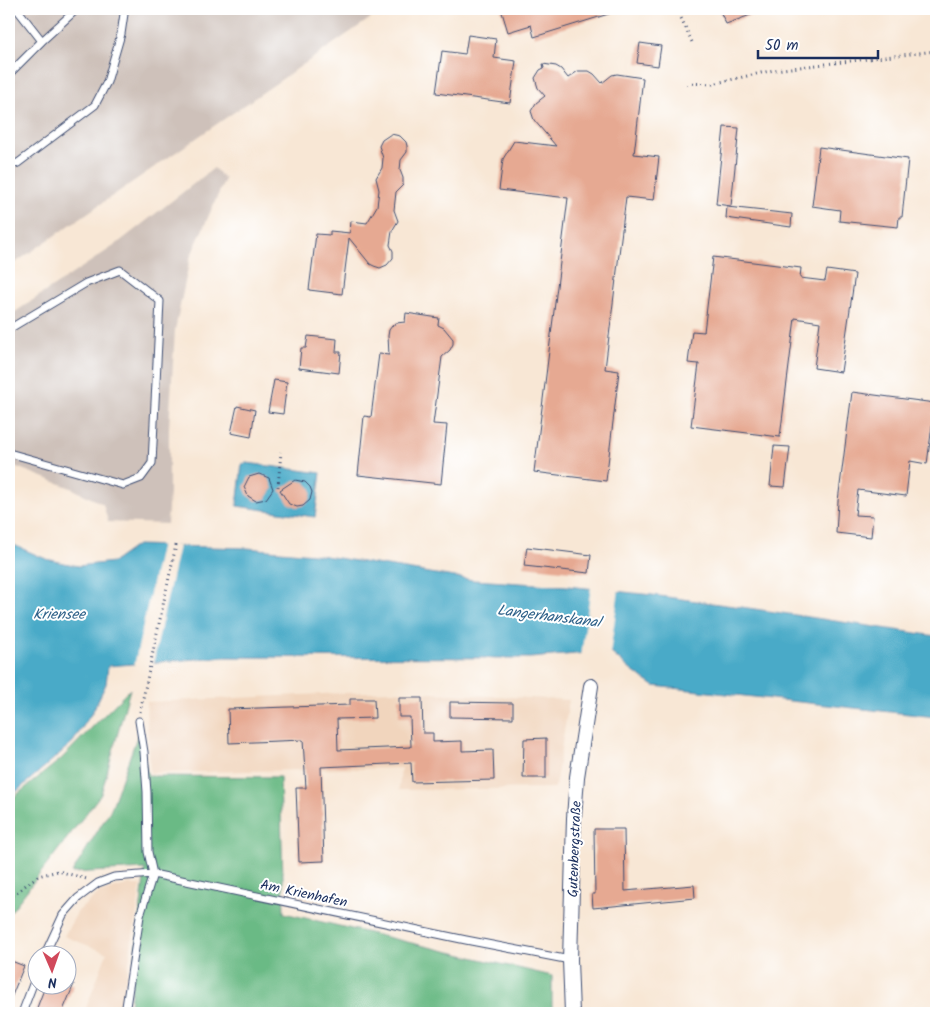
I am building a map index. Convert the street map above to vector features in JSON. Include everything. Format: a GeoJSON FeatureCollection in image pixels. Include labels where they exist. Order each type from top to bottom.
{"type":"FeatureCollection","features":[{"type":"Feature","properties":{"kind":"street","name":"Gutenbergstraße"},"geometry":{"type":"LineString","coordinates":[[572,1013],[570,960],[576,793],[591,686]]}},
{"type":"Feature","properties":{"kind":"lane"},"geometry":{"type":"LineString","coordinates":[[18,9],[42,41]]}},
{"type":"Feature","properties":{"kind":"lane"},"geometry":{"type":"LineString","coordinates":[[9,74],[77,9]]}},
{"type":"Feature","properties":{"kind":"lane"},"geometry":{"type":"LineString","coordinates":[[9,165],[18,163],[95,105],[107,82],[121,34],[124,14],[122,9]]}},
{"type":"Feature","properties":{"kind":"lane"},"geometry":{"type":"LineString","coordinates":[[9,329],[86,283],[120,270],[160,301],[152,463],[142,478],[123,486],[9,453]]}},
{"type":"Feature","properties":{"kind":"lane"},"geometry":{"type":"LineString","coordinates":[[125,1013],[140,916],[153,874],[148,852],[144,752],[138,720]]}},
{"type":"Feature","properties":{"kind":"lane","name":"Am Krienhafen"},"geometry":{"type":"LineString","coordinates":[[49,944],[63,915],[78,898],[98,882],[114,877],[153,874],[570,960]]}},
{"type":"Feature","properties":{"kind":"lane"},"geometry":{"type":"LineString","coordinates":[[22,1013],[29,994]]}},
{"type":"Feature","properties":{"kind":"path"},"geometry":{"type":"LineString","coordinates":[[678,11],[692,42]]}},
{"type":"Feature","properties":{"kind":"path"},"geometry":{"type":"LineString","coordinates":[[687,83],[712,84],[774,70],[936,51]]}},
{"type":"Feature","properties":{"kind":"path"},"geometry":{"type":"LineString","coordinates":[[278,487],[281,452]]}},
{"type":"Feature","properties":{"kind":"path"},"geometry":{"type":"LineString","coordinates":[[138,720],[176,545]]}},
{"type":"Feature","properties":{"kind":"path"},"geometry":{"type":"LineString","coordinates":[[9,898],[38,876],[58,871],[98,882]]}},
{"type":"Feature","properties":{"kind":"shaded area"},"geometry":{"type":"Polygon","coordinates":[[[9,9],[384,9],[9,267],[9,9]]]}},
{"type":"Feature","properties":{"kind":"shaded area"},"geometry":{"type":"Polygon","coordinates":[[[214,168],[225,179],[190,258],[175,330],[169,428],[167,524],[108,522],[103,504],[71,488],[9,464],[9,316],[114,246],[214,168]]]}},
{"type":"Feature","properties":{"kind":"shaded area"},"geometry":{"type":"Polygon","coordinates":[[[391,691],[569,700],[555,788],[399,790],[401,768],[150,773],[146,702],[391,691]]]}},
{"type":"Feature","properties":{"kind":"shaded area"},"geometry":{"type":"Polygon","coordinates":[[[126,885],[141,885],[121,1013],[84,1013],[107,953],[64,936],[78,911],[99,893],[126,885]]]}},
{"type":"Feature","properties":{"kind":"green space"},"geometry":{"type":"Polygon","coordinates":[[[130,689],[101,794],[9,914],[9,801],[61,759],[130,689]]]}},
{"type":"Feature","properties":{"kind":"green space"},"geometry":{"type":"Polygon","coordinates":[[[138,734],[148,776],[280,777],[284,913],[552,976],[552,1013],[129,1013],[145,869],[72,873],[111,809],[138,734]]]}},
{"type":"Feature","properties":{"kind":"water"},"geometry":{"type":"Polygon","coordinates":[[[247,463],[321,473],[315,517],[237,506],[242,464],[247,463]]]}},
{"type":"Feature","properties":{"kind":"water"},"geometry":{"type":"Polygon","coordinates":[[[9,543],[46,559],[78,566],[113,562],[137,545],[247,548],[313,554],[473,580],[567,586],[652,595],[936,636],[936,717],[654,686],[632,671],[609,651],[530,658],[221,657],[108,666],[106,684],[93,711],[73,742],[9,798],[9,543]]]}},
{"type":"Feature","properties":{"kind":"pier"},"geometry":{"type":"Polygon","coordinates":[[[161,543],[179,546],[153,665],[134,666],[161,543]]]}},
{"type":"Feature","properties":{"kind":"pier"},"geometry":{"type":"Polygon","coordinates":[[[591,586],[619,589],[610,655],[581,656],[591,586]]]}},
{"type":"Feature","properties":{"kind":"building"},"geometry":{"type":"Polygon","coordinates":[[[501,9],[615,9],[615,12],[534,37],[531,25],[508,32],[501,9]]]}},
{"type":"Feature","properties":{"kind":"building"},"geometry":{"type":"Polygon","coordinates":[[[719,9],[764,9],[764,10],[726,24],[719,9]]]}},
{"type":"Feature","properties":{"kind":"building"},"geometry":{"type":"Polygon","coordinates":[[[468,35],[496,39],[494,58],[516,61],[510,103],[436,93],[442,51],[465,54],[468,35]]]}},
{"type":"Feature","properties":{"kind":"building"},"geometry":{"type":"Polygon","coordinates":[[[640,43],[661,46],[658,66],[637,63],[640,43]]]}},
{"type":"Feature","properties":{"kind":"building"},"geometry":{"type":"Polygon","coordinates":[[[543,64],[556,66],[568,78],[578,71],[589,71],[602,83],[612,75],[617,74],[643,78],[634,154],[659,157],[654,200],[626,197],[605,369],[619,371],[606,481],[534,472],[568,198],[499,190],[503,159],[514,141],[556,146],[534,120],[531,111],[536,103],[545,96],[538,88],[535,78],[540,70],[544,68],[543,64]]]}},
{"type":"Feature","properties":{"kind":"building"},"geometry":{"type":"Polygon","coordinates":[[[724,127],[739,128],[731,206],[716,204],[724,127]]]}},
{"type":"Feature","properties":{"kind":"building"},"geometry":{"type":"Polygon","coordinates":[[[391,134],[400,136],[407,146],[407,152],[401,160],[400,170],[403,185],[396,192],[394,210],[398,221],[392,231],[390,245],[393,251],[393,258],[387,265],[380,268],[374,266],[370,264],[349,238],[342,294],[309,290],[316,234],[330,235],[330,231],[350,233],[351,221],[367,223],[377,206],[379,190],[376,178],[382,168],[383,158],[379,146],[382,140],[391,134]]]}},
{"type":"Feature","properties":{"kind":"building"},"geometry":{"type":"Polygon","coordinates":[[[819,147],[908,159],[902,217],[899,217],[898,227],[839,221],[840,210],[812,206],[819,147]]]}},
{"type":"Feature","properties":{"kind":"building"},"geometry":{"type":"Polygon","coordinates":[[[727,207],[792,214],[791,227],[726,218],[727,207]]]}},
{"type":"Feature","properties":{"kind":"building"},"geometry":{"type":"Polygon","coordinates":[[[713,257],[801,268],[800,278],[825,281],[827,270],[855,274],[841,372],[814,368],[820,322],[795,318],[780,437],[691,426],[699,364],[688,363],[692,331],[704,332],[713,257]]]}},
{"type":"Feature","properties":{"kind":"building"},"geometry":{"type":"Polygon","coordinates":[[[406,313],[439,318],[438,325],[444,328],[453,339],[450,350],[442,357],[433,424],[447,425],[441,484],[358,475],[364,416],[371,417],[379,354],[389,355],[389,330],[396,323],[405,322],[406,313]]]}},
{"type":"Feature","properties":{"kind":"building"},"geometry":{"type":"Polygon","coordinates":[[[308,336],[337,339],[336,352],[341,352],[339,373],[299,368],[301,348],[306,348],[308,336]]]}},
{"type":"Feature","properties":{"kind":"building"},"geometry":{"type":"Polygon","coordinates":[[[274,380],[287,382],[283,414],[268,412],[274,380]]]}},
{"type":"Feature","properties":{"kind":"building"},"geometry":{"type":"Polygon","coordinates":[[[852,392],[935,403],[927,464],[910,461],[906,496],[858,490],[855,515],[873,516],[871,537],[836,533],[838,501],[852,392]]]}},
{"type":"Feature","properties":{"kind":"building"},"geometry":{"type":"Polygon","coordinates":[[[237,406],[255,410],[251,437],[231,433],[237,406]]]}},
{"type":"Feature","properties":{"kind":"building"},"geometry":{"type":"Polygon","coordinates":[[[774,446],[790,447],[785,487],[770,486],[774,446]]]}},
{"type":"Feature","properties":{"kind":"building"},"geometry":{"type":"Polygon","coordinates":[[[259,474],[269,478],[273,489],[266,499],[256,501],[248,496],[244,487],[249,477],[259,474]]]}},
{"type":"Feature","properties":{"kind":"building"},"geometry":{"type":"Polygon","coordinates":[[[295,480],[305,482],[312,492],[310,500],[303,506],[297,507],[289,504],[280,490],[295,480]]]}},
{"type":"Feature","properties":{"kind":"building"},"geometry":{"type":"Polygon","coordinates":[[[527,547],[591,555],[589,573],[524,566],[527,547]]]}},
{"type":"Feature","properties":{"kind":"building"},"geometry":{"type":"Polygon","coordinates":[[[399,698],[422,698],[423,733],[433,733],[433,742],[462,741],[462,751],[493,750],[494,780],[412,782],[411,763],[321,767],[324,861],[299,862],[296,788],[306,788],[303,740],[229,743],[228,709],[350,705],[350,699],[374,699],[375,718],[337,719],[338,750],[411,747],[410,717],[399,717],[399,698]]]}},
{"type":"Feature","properties":{"kind":"building"},"geometry":{"type":"Polygon","coordinates":[[[450,702],[513,703],[513,718],[450,717],[450,702]]]}},
{"type":"Feature","properties":{"kind":"building"},"geometry":{"type":"Polygon","coordinates":[[[546,738],[546,778],[523,778],[524,739],[546,738]]]}},
{"type":"Feature","properties":{"kind":"building"},"geometry":{"type":"Polygon","coordinates":[[[594,829],[624,829],[625,891],[694,885],[695,898],[593,908],[592,894],[595,894],[594,829]]]}},
{"type":"Feature","properties":{"kind":"building"},"geometry":{"type":"Polygon","coordinates":[[[9,960],[24,966],[9,1003],[9,960]]]}},
{"type":"Feature","properties":{"kind":"building"},"geometry":{"type":"Polygon","coordinates":[[[42,994],[70,994],[62,1013],[35,1013],[42,994]]]}},
{"type":"Feature","properties":{"kind":"water label","name":"Kriensee"},"geometry":{"type":"Point","coordinates":[59,614]}},
{"type":"Feature","properties":{"kind":"water label","name":"Langerhanskanal"},"geometry":{"type":"Point","coordinates":[549,616]}}]}
